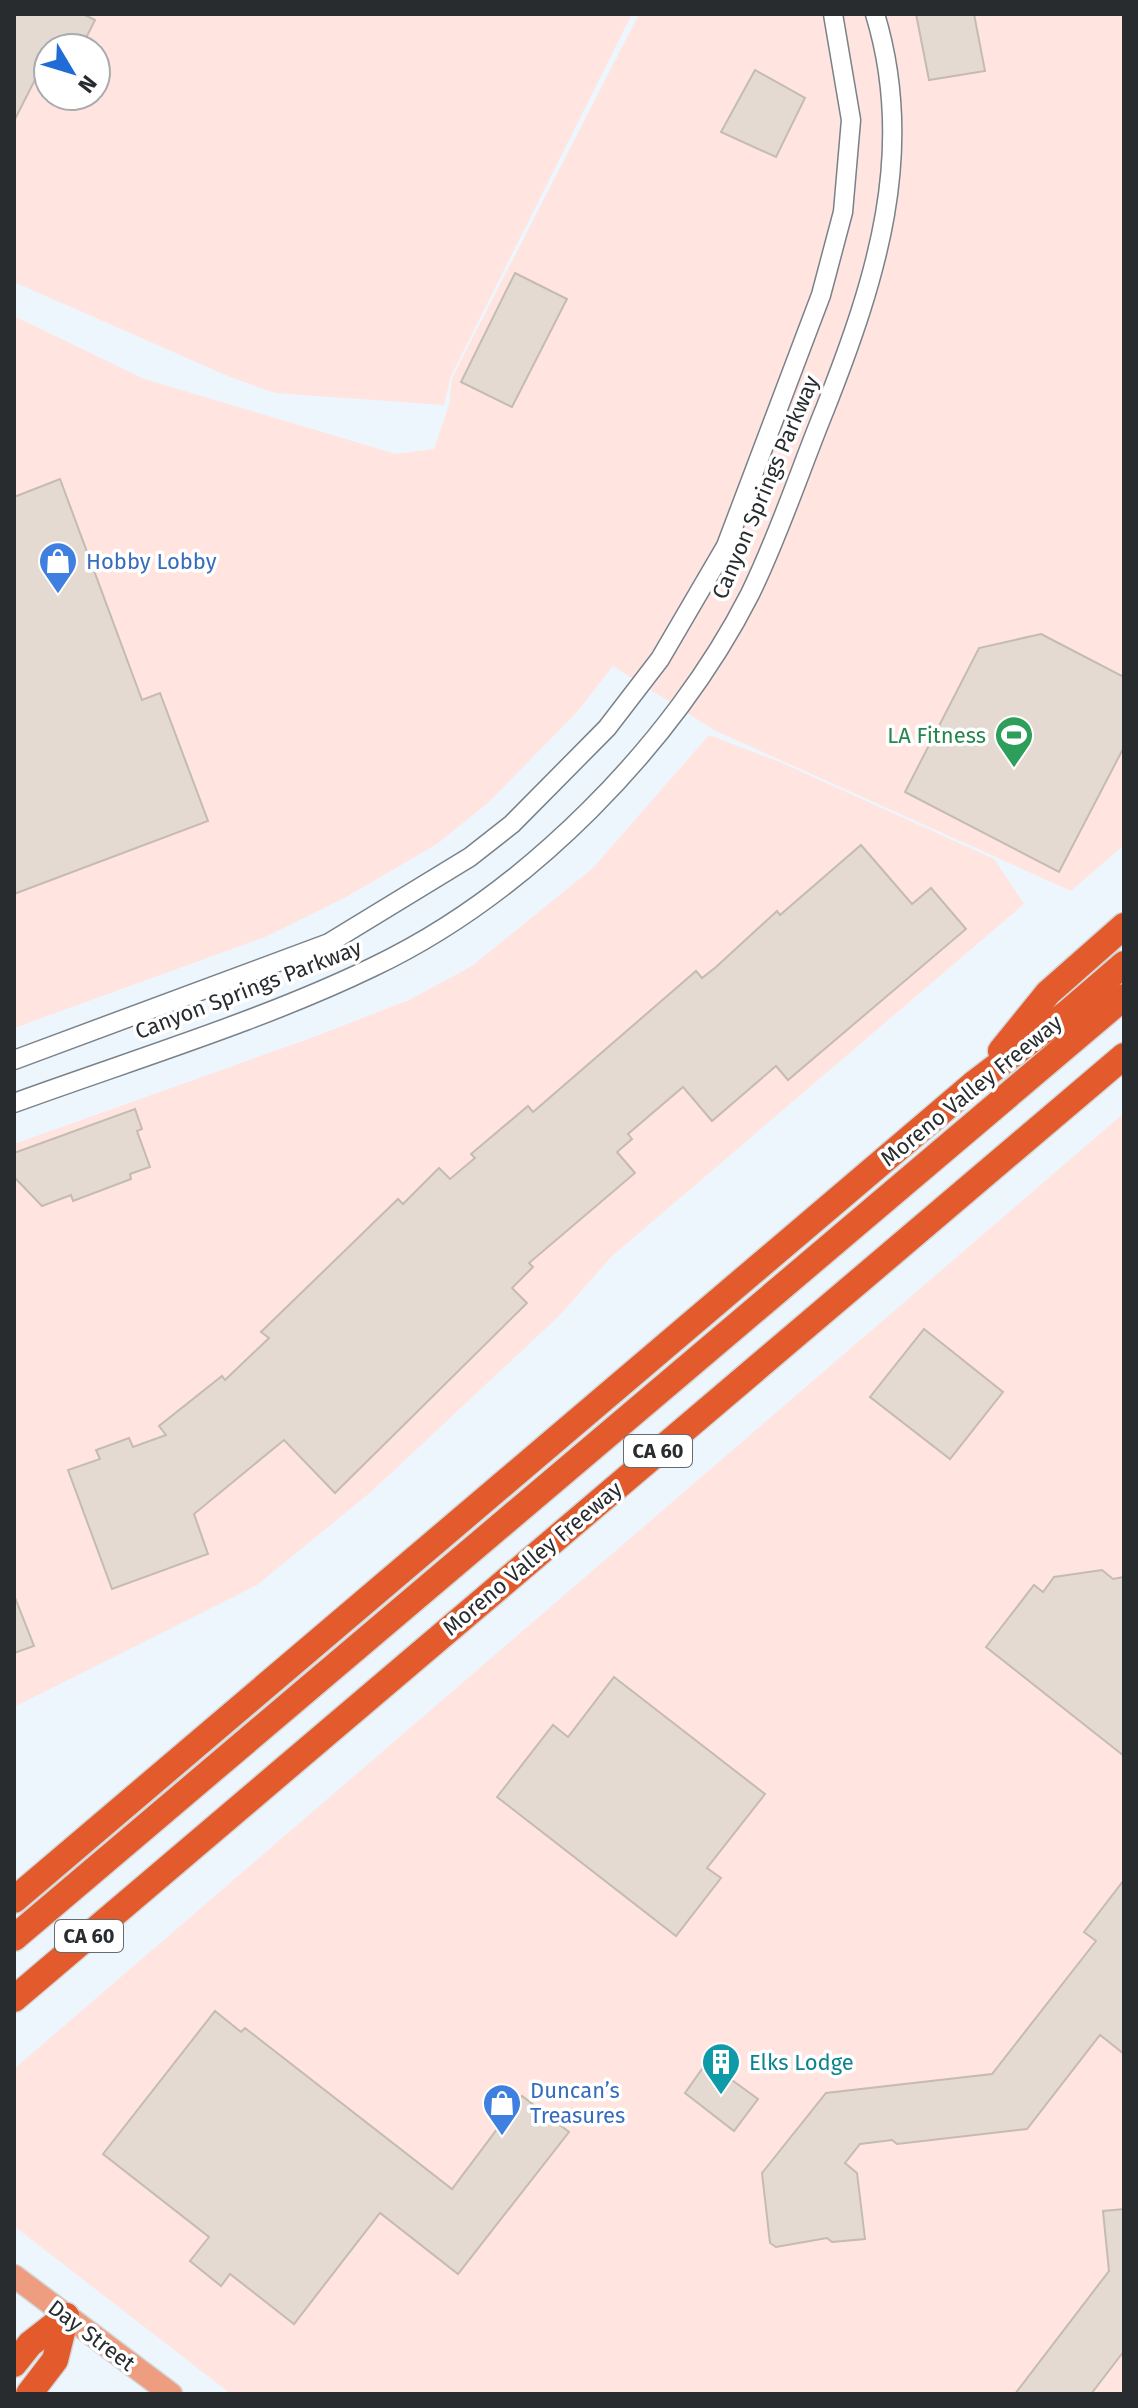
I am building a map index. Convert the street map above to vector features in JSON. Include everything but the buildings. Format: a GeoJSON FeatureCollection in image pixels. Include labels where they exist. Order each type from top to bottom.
{"type":"FeatureCollection","features":[{"type":"Feature","properties":{"kind":"highway"},"geometry":{"type":"LineString","coordinates":[[976,1082],[1048,993],[1124,926]]}},
{"type":"Feature","properties":{"kind":"highway","name":"Moreno Valley Freeway"},"geometry":{"type":"LineString","coordinates":[[14,1900],[976,1082],[1124,964]]}},
{"type":"Feature","properties":{"kind":"highway"},"geometry":{"type":"LineString","coordinates":[[14,1938],[1124,997]]}},
{"type":"Feature","properties":{"kind":"highway","name":"Moreno Valley Freeway"},"geometry":{"type":"LineString","coordinates":[[14,1999],[1124,1056]]}},
{"type":"Feature","properties":{"kind":"highway"},"geometry":{"type":"LineString","coordinates":[[14,2364],[30,2344],[66,2316]]}},
{"type":"Feature","properties":{"kind":"highway"},"geometry":{"type":"LineString","coordinates":[[29,2394],[55,2360],[66,2316]]}},
{"type":"Feature","properties":{"kind":"main road","name":"Day Street"},"geometry":{"type":"LineString","coordinates":[[14,2276],[171,2394]]}},
{"type":"Feature","properties":{"kind":"street","name":"Canyon Springs Parkway"},"geometry":{"type":"LineString","coordinates":[[14,1060],[329,943],[470,857],[512,824],[607,728],[660,659],[726,546],[821,295],[843,212],[851,120],[833,14]]}},
{"type":"Feature","properties":{"kind":"street","name":"Canyon Springs Parkway"},"geometry":{"type":"LineString","coordinates":[[14,1103],[376,966],[469,912],[542,855],[611,789],[705,670],[750,594],[877,264],[889,192],[891,111],[889,62],[875,14]]}},
{"type":"Feature","properties":{"kind":"shaded area"},"geometry":{"type":"Polygon","coordinates":[[[14,14],[632,14],[451,376],[444,405],[275,393],[230,377],[14,282],[14,14]]]}},
{"type":"Feature","properties":{"kind":"shaded area"},"geometry":{"type":"Polygon","coordinates":[[[639,14],[1124,14],[1124,845],[1071,891],[714,730],[613,666],[576,713],[489,802],[437,844],[346,897],[265,937],[14,1028],[14,316],[144,379],[396,454],[434,449],[449,405],[452,378],[639,14]]]}},
{"type":"Feature","properties":{"kind":"shaded area"},"geometry":{"type":"Polygon","coordinates":[[[709,735],[780,762],[994,859],[1024,904],[612,1256],[561,1314],[372,1491],[257,1585],[14,1707],[14,1144],[409,1000],[472,966],[593,868],[709,735]]]}},
{"type":"Feature","properties":{"kind":"shaded area"},"geometry":{"type":"Polygon","coordinates":[[[1124,1113],[1123,2394],[231,2394],[14,2226],[14,2069],[1124,1113]]]}},
{"type":"Feature","properties":{"kind":"place","name":"Hobby Lobby"},"geometry":{"type":"Point","coordinates":[58,595]}},
{"type":"Feature","properties":{"kind":"place","name":"LA Fitness"},"geometry":{"type":"Point","coordinates":[1014,769]}},
{"type":"Feature","properties":{"kind":"place","name":"Elks Lodge"},"geometry":{"type":"Point","coordinates":[721,2096]}},
{"type":"Feature","properties":{"kind":"place","name":"Duncan’s Treasures"},"geometry":{"type":"Point","coordinates":[502,2137]}}]}
